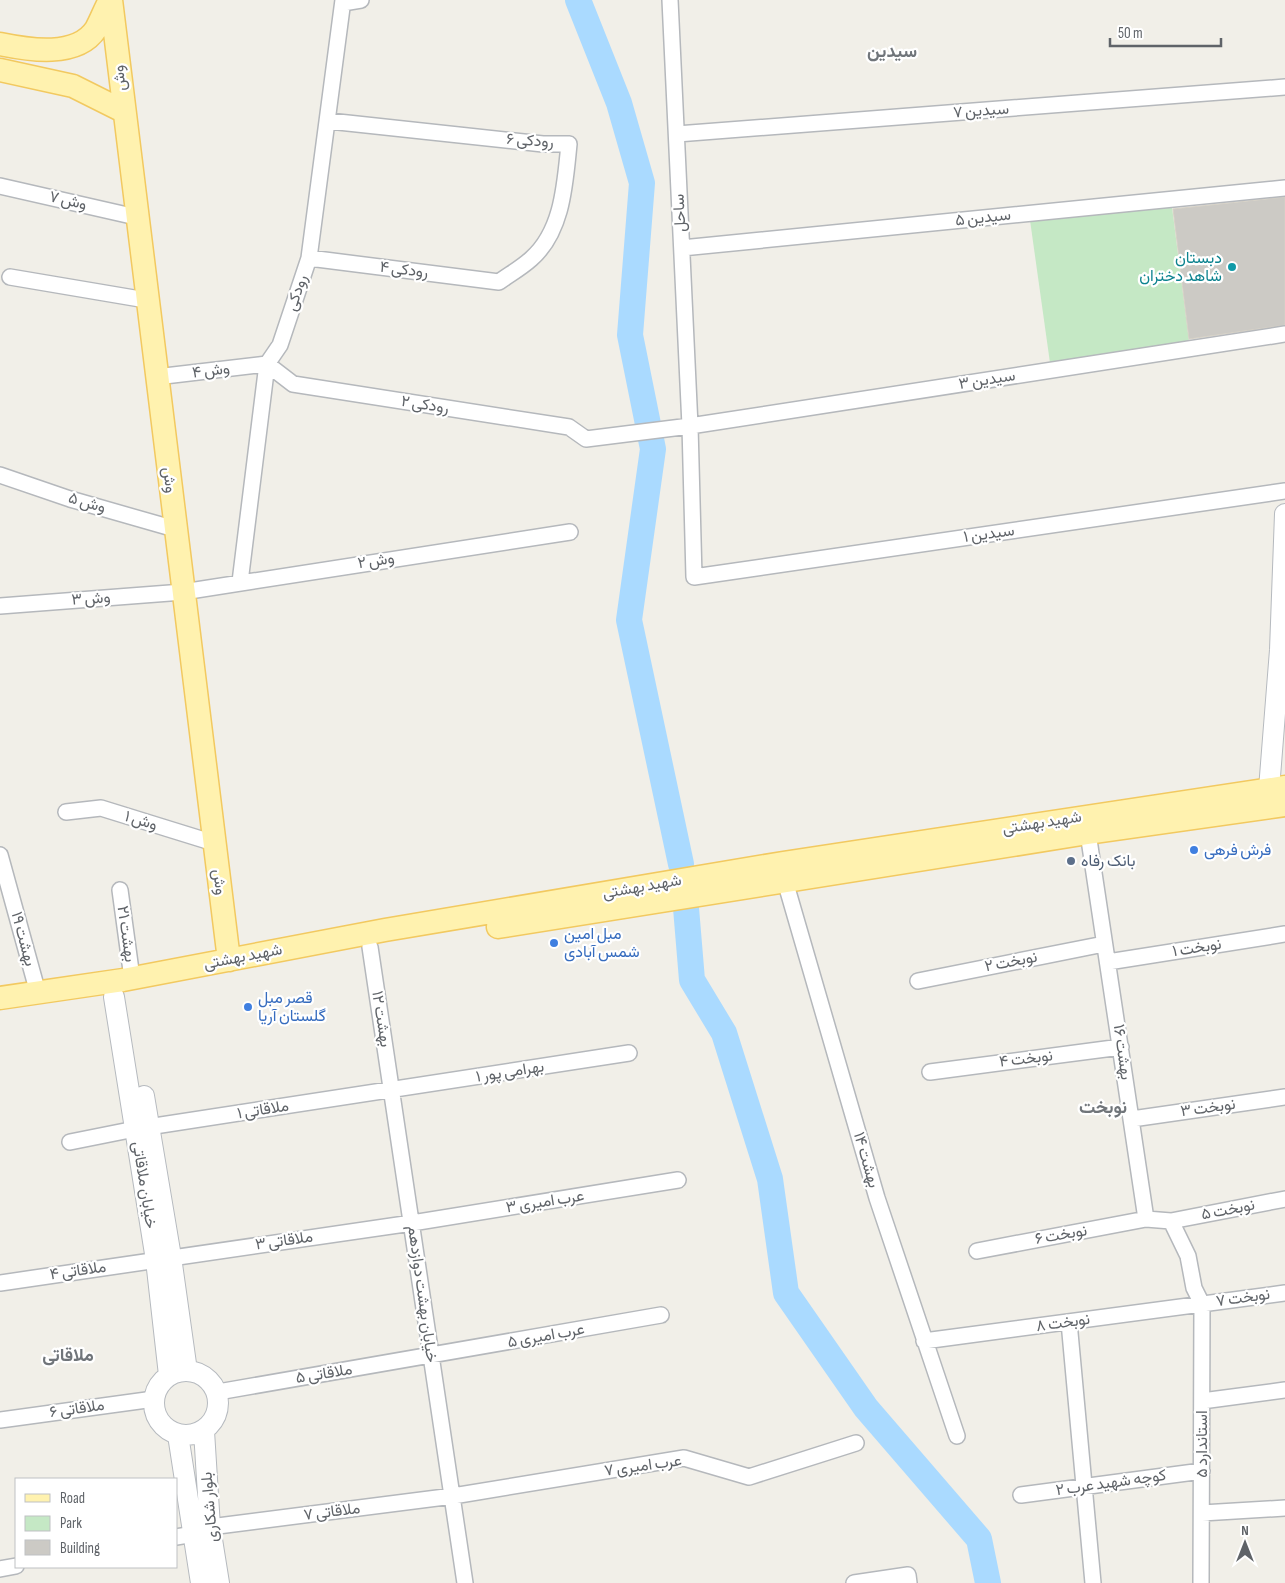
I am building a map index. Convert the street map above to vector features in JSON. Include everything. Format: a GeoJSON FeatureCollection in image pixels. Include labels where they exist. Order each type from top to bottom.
{"type":"FeatureCollection","features":[{"type":"Feature","properties":{"kind":"main road"},"geometry":{"type":"LineString","coordinates":[[0,44],[51,50],[80,43],[95,30],[110,0]]}},
{"type":"Feature","properties":{"kind":"main road","name":"وش"},"geometry":{"type":"LineString","coordinates":[[110,0],[229,960]]}},
{"type":"Feature","properties":{"kind":"main road"},"geometry":{"type":"LineString","coordinates":[[0,70],[73,86],[123,111]]}},
{"type":"Feature","properties":{"kind":"main road"},"geometry":{"type":"LineString","coordinates":[[1277,788],[1285,514]]}},
{"type":"Feature","properties":{"kind":"main road","name":"شهید بهشتی"},"geometry":{"type":"LineString","coordinates":[[0,1013],[229,960],[385,930],[783,863],[1277,788]]}},
{"type":"Feature","properties":{"kind":"main road","name":"شهید بهشتی"},"geometry":{"type":"LineString","coordinates":[[0,998],[121,986],[785,880],[1088,833],[1285,805]]}},
{"type":"Feature","properties":{"kind":"main road","name":"خیابان ملاقاتی"},"geometry":{"type":"LineString","coordinates":[[121,986],[164,1258],[178,1373]]}},
{"type":"Feature","properties":{"kind":"main road"},"geometry":{"type":"LineString","coordinates":[[178,1373],[205,1377],[218,1392],[218,1411],[204,1431],[189,1436],[178,1435],[167,1430],[159,1422],[153,1408],[159,1384],[178,1373]]}},
{"type":"Feature","properties":{"kind":"main road","name":"بلوار شکاری"},"geometry":{"type":"LineString","coordinates":[[204,1431],[193,1533],[219,1583]]}},
{"type":"Feature","properties":{"kind":"main road","name":"بلوار شکاری"},"geometry":{"type":"LineString","coordinates":[[178,1435],[201,1583]]}},
{"type":"Feature","properties":{"kind":"street"},"geometry":{"type":"LineString","coordinates":[[343,1],[361,0]]}},
{"type":"Feature","properties":{"kind":"street","name":"ساحل"},"geometry":{"type":"LineString","coordinates":[[670,0],[690,426],[694,577]]}},
{"type":"Feature","properties":{"kind":"street","name":"رودکی"},"geometry":{"type":"LineString","coordinates":[[240,582],[267,364],[280,345],[309,258],[329,121],[343,1]]}},
{"type":"Feature","properties":{"kind":"street","name":"سیدین ۷"},"geometry":{"type":"LineString","coordinates":[[677,134],[1285,87]]}},
{"type":"Feature","properties":{"kind":"street","name":"رودکی ۶"},"geometry":{"type":"LineString","coordinates":[[329,121],[543,144],[570,144],[564,196],[552,232],[532,258],[499,282]]}},
{"type":"Feature","properties":{"kind":"street","name":"وش ۷"},"geometry":{"type":"LineString","coordinates":[[0,186],[136,216]]}},
{"type":"Feature","properties":{"kind":"street","name":"سیدین ۵"},"geometry":{"type":"LineString","coordinates":[[682,248],[1285,188]]}},
{"type":"Feature","properties":{"kind":"street","name":"رودکی ۴"},"geometry":{"type":"LineString","coordinates":[[309,258],[499,282]]}},
{"type":"Feature","properties":{"kind":"street"},"geometry":{"type":"LineString","coordinates":[[10,277],[146,300]]}},
{"type":"Feature","properties":{"kind":"street","name":"سیدین ۳"},"geometry":{"type":"LineString","coordinates":[[586,439],[690,426],[1285,334]]}},
{"type":"Feature","properties":{"kind":"street","name":"وش ۴"},"geometry":{"type":"LineString","coordinates":[[156,377],[267,364]]}},
{"type":"Feature","properties":{"kind":"street","name":"رودکی ۲"},"geometry":{"type":"LineString","coordinates":[[267,364],[294,384],[569,428],[586,439]]}},
{"type":"Feature","properties":{"kind":"street","name":"وش ۵"},"geometry":{"type":"LineString","coordinates":[[0,475],[70,499],[175,529]]}},
{"type":"Feature","properties":{"kind":"street","name":"سیدین ۱"},"geometry":{"type":"LineString","coordinates":[[694,577],[1285,491]]}},
{"type":"Feature","properties":{"kind":"street","name":"وش ۲"},"geometry":{"type":"LineString","coordinates":[[183,592],[570,532]]}},
{"type":"Feature","properties":{"kind":"street","name":"وش ۳"},"geometry":{"type":"LineString","coordinates":[[0,606],[183,592]]}},
{"type":"Feature","properties":{"kind":"street","name":"وش ۱"},"geometry":{"type":"LineString","coordinates":[[66,812],[101,808],[214,843]]}},
{"type":"Feature","properties":{"kind":"street","name":"۱۶ بهشت"},"geometry":{"type":"LineString","coordinates":[[1088,833],[1146,1219]]}},
{"type":"Feature","properties":{"kind":"street","name":"بهشت ۱۹"},"geometry":{"type":"LineString","coordinates":[[0,855],[38,993]]}},
{"type":"Feature","properties":{"kind":"street","name":"بهشت ۱۴"},"geometry":{"type":"LineString","coordinates":[[785,880],[877,1198],[957,1436]]}},
{"type":"Feature","properties":{"kind":"street","name":"بهشت ۲۱"},"geometry":{"type":"LineString","coordinates":[[120,890],[121,986]]}},
{"type":"Feature","properties":{"kind":"street","name":"۱ نوبخت"},"geometry":{"type":"LineString","coordinates":[[1108,962],[1285,934]]}},
{"type":"Feature","properties":{"kind":"street","name":"۲ نوبخت"},"geometry":{"type":"LineString","coordinates":[[918,981],[1104,944]]}},
{"type":"Feature","properties":{"kind":"street","name":"۱۲ بهشت"},"geometry":{"type":"LineString","coordinates":[[370,947],[392,1091]]}},
{"type":"Feature","properties":{"kind":"street","name":"۴ نوبخت"},"geometry":{"type":"LineString","coordinates":[[930,1072],[1121,1047]]}},
{"type":"Feature","properties":{"kind":"street","name":"۱ بهرامی پور"},"geometry":{"type":"LineString","coordinates":[[392,1091],[629,1052]]}},
{"type":"Feature","properties":{"kind":"street","name":"ملاقاتی ۱"},"geometry":{"type":"LineString","coordinates":[[70,1142],[142,1128],[392,1091]]}},
{"type":"Feature","properties":{"kind":"street","name":"خیابان بهشت دوازدهم"},"geometry":{"type":"LineString","coordinates":[[392,1091],[465,1583]]}},
{"type":"Feature","properties":{"kind":"street","name":"۳ نوبخت"},"geometry":{"type":"LineString","coordinates":[[1132,1118],[1285,1097]]}},
{"type":"Feature","properties":{"kind":"street","name":"۳ عرب امیری"},"geometry":{"type":"LineString","coordinates":[[412,1223],[678,1180]]}},
{"type":"Feature","properties":{"kind":"street","name":"۵ نوبخت"},"geometry":{"type":"LineString","coordinates":[[1171,1222],[1285,1198]]}},
{"type":"Feature","properties":{"kind":"street"},"geometry":{"type":"LineString","coordinates":[[1146,1219],[1171,1222],[1188,1256],[1194,1288],[1202,1304]]}},
{"type":"Feature","properties":{"kind":"street","name":"نوبخت ۶"},"geometry":{"type":"LineString","coordinates":[[977,1250],[1146,1219]]}},
{"type":"Feature","properties":{"kind":"street","name":"ملاقاتی ۳"},"geometry":{"type":"LineString","coordinates":[[164,1258],[412,1223]]}},
{"type":"Feature","properties":{"kind":"street","name":"ملاقاتی ۴"},"geometry":{"type":"LineString","coordinates":[[0,1283],[164,1258]]}},
{"type":"Feature","properties":{"kind":"street","name":"۷ نوبخت"},"geometry":{"type":"LineString","coordinates":[[1202,1304],[1285,1293]]}},
{"type":"Feature","properties":{"kind":"street","name":"۸ نوبخت"},"geometry":{"type":"LineString","coordinates":[[924,1341],[1202,1304]]}},
{"type":"Feature","properties":{"kind":"street","name":"۵ استاندارد"},"geometry":{"type":"LineString","coordinates":[[1201,1583],[1202,1304]]}},
{"type":"Feature","properties":{"kind":"street","name":"۵ عرب امیری"},"geometry":{"type":"LineString","coordinates":[[431,1356],[661,1314]]}},
{"type":"Feature","properties":{"kind":"street"},"geometry":{"type":"LineString","coordinates":[[1069,1322],[1093,1583]]}},
{"type":"Feature","properties":{"kind":"street","name":"ملاقاتی ۵"},"geometry":{"type":"LineString","coordinates":[[218,1392],[431,1356]]}},
{"type":"Feature","properties":{"kind":"street"},"geometry":{"type":"LineString","coordinates":[[1202,1401],[1285,1390]]}},
{"type":"Feature","properties":{"kind":"street","name":"۶ ملاقاتی"},"geometry":{"type":"LineString","coordinates":[[0,1420],[154,1399]]}},
{"type":"Feature","properties":{"kind":"street","name":"۷ عرب امیری"},"geometry":{"type":"LineString","coordinates":[[453,1496],[684,1458],[749,1477],[856,1443]]}},
{"type":"Feature","properties":{"kind":"street","name":"کوچه شهید عرب ۲"},"geometry":{"type":"LineString","coordinates":[[1021,1495],[1202,1471]]}},
{"type":"Feature","properties":{"kind":"street","name":"۷ ملاقاتی"},"geometry":{"type":"LineString","coordinates":[[193,1533],[453,1496]]}},
{"type":"Feature","properties":{"kind":"street"},"geometry":{"type":"LineString","coordinates":[[1202,1513],[1285,1508]]}},
{"type":"Feature","properties":{"kind":"street"},"geometry":{"type":"LineString","coordinates":[[854,1583],[908,1579]]}},
{"type":"Feature","properties":{"kind":"green space"},"geometry":{"type":"Polygon","coordinates":[[[1171,199],[1190,349],[1051,370],[1029,213],[1171,199]]]}},
{"type":"Feature","properties":{"kind":"building","name":"دبستان شاهد دختران"},"geometry":{"type":"Polygon","coordinates":[[[1285,197],[1285,325],[1189,339],[1173,209],[1285,197]]]}},
{"type":"Feature","properties":{"kind":"waterway"},"geometry":{"type":"LineString","coordinates":[[578,0],[619,103],[642,183],[630,335],[653,449],[629,620],[681,864]]}},
{"type":"Feature","properties":{"kind":"waterway"},"geometry":{"type":"LineString","coordinates":[[686,908],[692,980],[724,1033],[770,1179],[786,1293],[866,1408],[979,1539],[988,1583]]}},
{"type":"Feature","properties":{"kind":"place","name":"دبستان شاهد دختران"},"geometry":{"type":"Point","coordinates":[1232,267]}},
{"type":"Feature","properties":{"kind":"place","name":"فرش فرهی"},"geometry":{"type":"Point","coordinates":[1194,850]}},
{"type":"Feature","properties":{"kind":"place","name":"بانک رفاه"},"geometry":{"type":"Point","coordinates":[1071,861]}},
{"type":"Feature","properties":{"kind":"place","name":"مبل امین شمس آبادی"},"geometry":{"type":"Point","coordinates":[554,943]}},
{"type":"Feature","properties":{"kind":"place","name":"قصر مبل گلستان آریا"},"geometry":{"type":"Point","coordinates":[248,1007]}},
{"type":"Feature","properties":{"kind":"district","name":"سیدین"},"geometry":{"type":"Point","coordinates":[892,51]}},
{"type":"Feature","properties":{"kind":"district","name":"نوبخت"},"geometry":{"type":"Point","coordinates":[1103,1107]}},
{"type":"Feature","properties":{"kind":"district","name":"ملاقاتی"},"geometry":{"type":"Point","coordinates":[68,1355]}}]}
